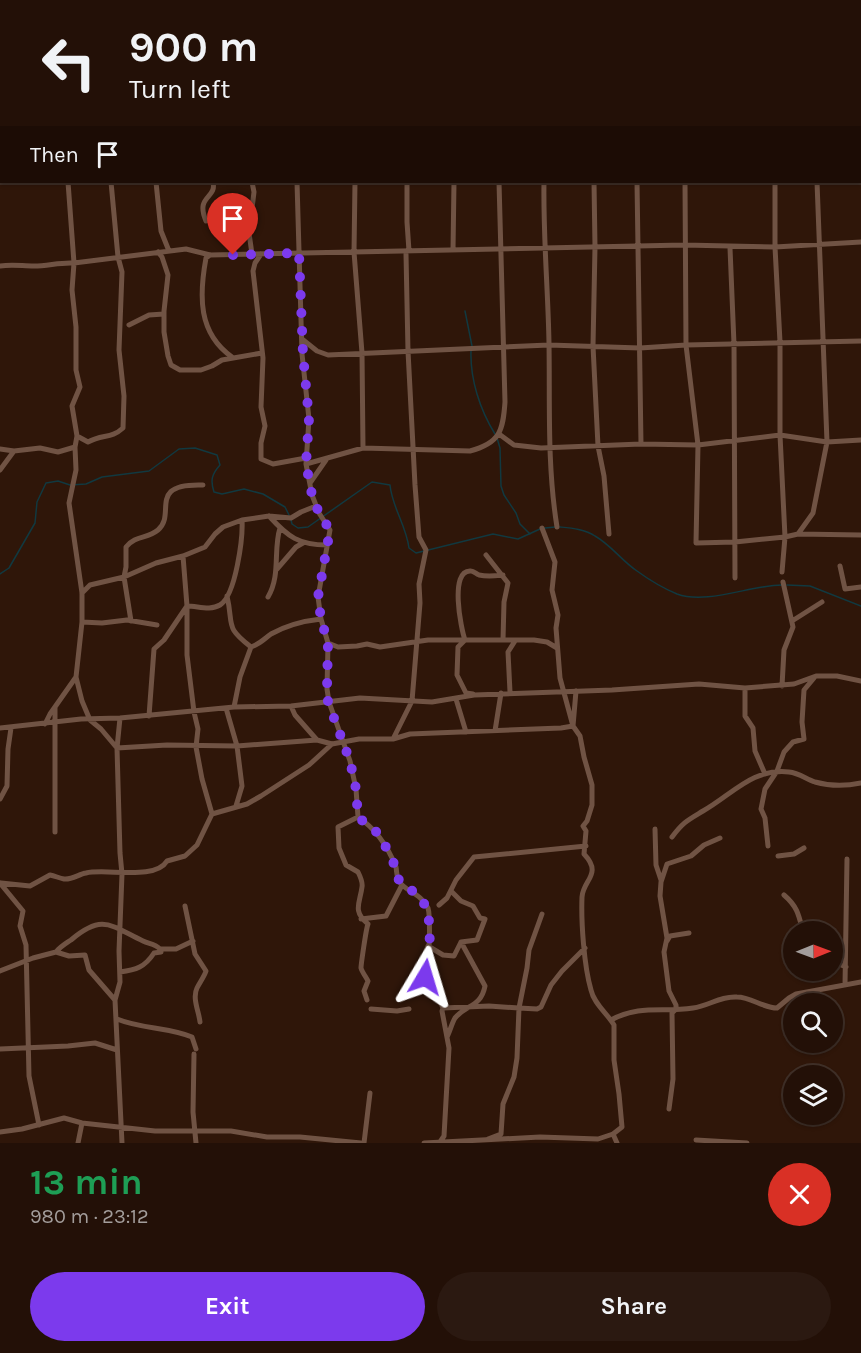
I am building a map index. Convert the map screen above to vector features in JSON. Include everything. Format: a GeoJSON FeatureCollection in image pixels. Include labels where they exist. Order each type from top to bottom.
{"type":"FeatureCollection","features":[{"type":"Feature","properties":{"kind":"street"},"geometry":{"type":"LineString","coordinates":[[68,183],[74,263],[72,290],[76,327],[76,370],[80,387],[72,406],[77,436],[75,470],[69,503],[82,593],[82,622],[76,677],[90,720],[117,748]]}},
{"type":"Feature","properties":{"kind":"street"},"geometry":{"type":"LineString","coordinates":[[77,436],[88,442],[96,438],[115,435],[123,428],[124,396],[119,350],[122,272],[118,257],[111,183]]}},
{"type":"Feature","properties":{"kind":"street"},"geometry":{"type":"LineString","coordinates":[[156,183],[161,231],[169,251]]}},
{"type":"Feature","properties":{"kind":"street"},"geometry":{"type":"LineString","coordinates":[[206,221],[202,207],[204,200],[211,194],[213,183]]}},
{"type":"Feature","properties":{"kind":"street"},"geometry":{"type":"LineString","coordinates":[[252,254],[249,232],[254,183]]}},
{"type":"Feature","properties":{"kind":"street"},"geometry":{"type":"LineString","coordinates":[[297,183],[302,339],[309,419],[306,461],[316,506],[331,536],[327,545],[318,597],[328,643],[326,676],[328,702],[350,761],[356,789],[358,817],[380,835],[402,885],[416,893],[428,909],[430,935],[428,956],[424,967],[425,977],[443,1008],[449,1048],[444,1136],[440,1142]]}},
{"type":"Feature","properties":{"kind":"street"},"geometry":{"type":"LineString","coordinates":[[356,183],[354,252],[362,353],[363,448]]}},
{"type":"Feature","properties":{"kind":"street"},"geometry":{"type":"LineString","coordinates":[[393,738],[412,701],[420,603],[419,584],[426,550],[419,537],[413,450],[408,351],[407,183]]}},
{"type":"Feature","properties":{"kind":"street"},"geometry":{"type":"LineString","coordinates":[[453,250],[454,183]]}},
{"type":"Feature","properties":{"kind":"street"},"geometry":{"type":"LineString","coordinates":[[268,254],[260,254],[253,271],[263,374],[261,407],[265,426],[261,443],[261,459],[273,464],[326,460],[363,448],[470,451],[481,448],[497,438],[503,429],[505,402],[499,183]]}},
{"type":"Feature","properties":{"kind":"street"},"geometry":{"type":"LineString","coordinates":[[544,183],[549,345],[548,394],[552,448],[550,482],[557,526]]}},
{"type":"Feature","properties":{"kind":"street"},"geometry":{"type":"LineString","coordinates":[[594,183],[596,247],[593,346],[598,446],[604,476],[609,534]]}},
{"type":"Feature","properties":{"kind":"street"},"geometry":{"type":"LineString","coordinates":[[637,183],[641,444]]}},
{"type":"Feature","properties":{"kind":"street"},"geometry":{"type":"LineString","coordinates":[[685,183],[686,345],[698,445],[696,543],[735,542],[798,534],[861,535]]}},
{"type":"Feature","properties":{"kind":"street"},"geometry":{"type":"LineString","coordinates":[[775,183],[775,247],[780,342],[780,435],[785,537],[782,572]]}},
{"type":"Feature","properties":{"kind":"street"},"geometry":{"type":"LineString","coordinates":[[798,534],[813,513],[827,442],[817,183]]}},
{"type":"Feature","properties":{"kind":"street"},"geometry":{"type":"LineString","coordinates":[[0,266],[74,263],[186,249],[210,255],[684,245],[730,248],[861,242]]}},
{"type":"Feature","properties":{"kind":"street"},"geometry":{"type":"LineString","coordinates":[[730,248],[734,344],[735,579]]}},
{"type":"Feature","properties":{"kind":"street"},"geometry":{"type":"LineString","coordinates":[[158,252],[168,275],[164,314],[171,365],[180,370],[201,370],[232,357],[262,353]]}},
{"type":"Feature","properties":{"kind":"street"},"geometry":{"type":"LineString","coordinates":[[210,255],[206,258],[203,273],[206,327],[215,342],[232,357]]}},
{"type":"Feature","properties":{"kind":"street"},"geometry":{"type":"LineString","coordinates":[[129,325],[149,315],[164,314]]}},
{"type":"Feature","properties":{"kind":"street"},"geometry":{"type":"LineString","coordinates":[[302,339],[317,351],[328,355],[549,345],[640,348],[861,341]]}},
{"type":"Feature","properties":{"kind":"street"},"geometry":{"type":"LineString","coordinates":[[500,434],[514,445],[552,448],[641,444],[698,445],[780,435],[827,442],[861,440]]}},
{"type":"Feature","properties":{"kind":"street"},"geometry":{"type":"LineString","coordinates":[[0,449],[14,451],[40,448],[58,452],[75,447]]}},
{"type":"Feature","properties":{"kind":"street"},"geometry":{"type":"LineString","coordinates":[[0,470],[14,451]]}},
{"type":"Feature","properties":{"kind":"street"},"geometry":{"type":"LineString","coordinates":[[310,483],[326,460]]}},
{"type":"Feature","properties":{"kind":"street"},"geometry":{"type":"LineString","coordinates":[[131,621],[124,577],[126,548],[132,540],[160,528],[168,495],[175,489],[190,484],[203,484]]}},
{"type":"Feature","properties":{"kind":"street"},"geometry":{"type":"LineString","coordinates":[[82,593],[90,585],[124,577],[156,563],[205,547],[223,527],[242,520],[269,516],[291,518],[316,506]]}},
{"type":"Feature","properties":{"kind":"street"},"geometry":{"type":"LineString","coordinates":[[269,516],[280,528],[303,543],[327,545]]}},
{"type":"Feature","properties":{"kind":"street"},"geometry":{"type":"LineString","coordinates":[[188,606],[205,609],[221,605],[227,596],[240,555],[243,537],[242,520]]}},
{"type":"Feature","properties":{"kind":"street"},"geometry":{"type":"LineString","coordinates":[[268,597],[272,591],[277,569],[280,528]]}},
{"type":"Feature","properties":{"kind":"street"},"geometry":{"type":"LineString","coordinates":[[424,1143],[540,1137],[598,1139],[613,1134],[622,1127],[620,1094],[613,1051],[614,1025],[603,1012],[591,991],[585,948],[582,894],[591,879],[592,871],[590,861],[584,854],[586,831],[583,826],[592,805],[592,784],[580,736],[573,726],[560,678],[556,621],[558,615],[552,590],[555,562],[542,528]]}},
{"type":"Feature","properties":{"kind":"street"},"geometry":{"type":"LineString","coordinates":[[277,569],[296,547],[303,543]]}},
{"type":"Feature","properties":{"kind":"street"},"geometry":{"type":"LineString","coordinates":[[486,555],[508,583],[504,602],[503,640]]}},
{"type":"Feature","properties":{"kind":"street"},"geometry":{"type":"LineString","coordinates":[[1,883],[30,886],[50,875],[64,879],[99,871],[122,874],[153,871],[165,865],[167,861],[185,856],[197,844],[212,814],[196,747],[198,729],[187,655],[188,606],[183,556]]}},
{"type":"Feature","properties":{"kind":"street"},"geometry":{"type":"LineString","coordinates":[[840,566],[845,589],[861,587]]}},
{"type":"Feature","properties":{"kind":"street"},"geometry":{"type":"LineString","coordinates":[[465,640],[458,598],[460,578],[464,573],[471,571],[488,577],[503,575]]}},
{"type":"Feature","properties":{"kind":"street"},"geometry":{"type":"LineString","coordinates":[[782,686],[784,650],[792,632],[792,621],[783,582]]}},
{"type":"Feature","properties":{"kind":"street"},"geometry":{"type":"LineString","coordinates":[[227,596],[234,633],[251,647]]}},
{"type":"Feature","properties":{"kind":"street"},"geometry":{"type":"LineString","coordinates":[[792,621],[822,602]]}},
{"type":"Feature","properties":{"kind":"street"},"geometry":{"type":"LineString","coordinates":[[149,716],[154,649],[164,640],[188,606]]}},
{"type":"Feature","properties":{"kind":"street"},"geometry":{"type":"LineString","coordinates":[[251,647],[297,622],[321,619]]}},
{"type":"Feature","properties":{"kind":"street"},"geometry":{"type":"LineString","coordinates":[[82,622],[131,621],[157,625]]}},
{"type":"Feature","properties":{"kind":"street"},"geometry":{"type":"LineString","coordinates":[[465,640],[458,647],[458,675],[466,693],[474,695]]}},
{"type":"Feature","properties":{"kind":"street"},"geometry":{"type":"LineString","coordinates":[[328,643],[338,647],[367,644],[380,647],[417,641],[542,640],[557,648]]}},
{"type":"Feature","properties":{"kind":"street"},"geometry":{"type":"LineString","coordinates":[[510,692],[508,652],[515,641]]}},
{"type":"Feature","properties":{"kind":"street"},"geometry":{"type":"LineString","coordinates":[[234,707],[240,676],[251,647]]}},
{"type":"Feature","properties":{"kind":"street"},"geometry":{"type":"LineString","coordinates":[[768,846],[765,818],[761,809],[765,789],[777,771],[784,752],[793,742],[804,739],[802,722],[804,690],[816,676]]}},
{"type":"Feature","properties":{"kind":"street"},"geometry":{"type":"LineString","coordinates":[[0,728],[234,707],[291,706],[360,698],[432,702],[510,692],[621,690],[699,684],[745,688],[794,684],[816,676],[837,676],[861,681]]}},
{"type":"Feature","properties":{"kind":"street"},"geometry":{"type":"LineString","coordinates":[[45,724],[76,677]]}},
{"type":"Feature","properties":{"kind":"street"},"geometry":{"type":"LineString","coordinates":[[745,688],[745,716],[753,728],[755,751],[765,774]]}},
{"type":"Feature","properties":{"kind":"street"},"geometry":{"type":"LineString","coordinates":[[573,726],[576,691]]}},
{"type":"Feature","properties":{"kind":"street"},"geometry":{"type":"LineString","coordinates":[[495,731],[501,693]]}},
{"type":"Feature","properties":{"kind":"street"},"geometry":{"type":"LineString","coordinates":[[456,699],[466,732]]}},
{"type":"Feature","properties":{"kind":"street"},"geometry":{"type":"LineString","coordinates":[[291,706],[295,715],[317,740]]}},
{"type":"Feature","properties":{"kind":"street"},"geometry":{"type":"LineString","coordinates":[[55,707],[55,832]]}},
{"type":"Feature","properties":{"kind":"street"},"geometry":{"type":"LineString","coordinates":[[226,708],[237,746],[242,786],[236,806]]}},
{"type":"Feature","properties":{"kind":"street"},"geometry":{"type":"LineString","coordinates":[[120,718],[117,748],[122,874],[120,972],[116,1000],[122,1143]]}},
{"type":"Feature","properties":{"kind":"street"},"geometry":{"type":"LineString","coordinates":[[117,748],[167,745],[237,746],[317,740],[332,744],[358,739],[393,738],[410,734],[530,731],[573,726]]}},
{"type":"Feature","properties":{"kind":"street"},"geometry":{"type":"LineString","coordinates":[[0,799],[7,786],[11,728]]}},
{"type":"Feature","properties":{"kind":"street"},"geometry":{"type":"LineString","coordinates":[[212,814],[247,804],[261,796],[309,765],[332,744]]}},
{"type":"Feature","properties":{"kind":"street"},"geometry":{"type":"LineString","coordinates":[[672,837],[681,824],[692,816],[704,811],[740,784],[765,774],[777,771],[793,773],[817,783],[850,785],[861,783]]}},
{"type":"Feature","properties":{"kind":"street"},"geometry":{"type":"LineString","coordinates":[[358,817],[338,827],[339,848],[346,865],[358,872],[362,880],[357,902],[361,919],[368,924],[361,967],[368,981],[364,991],[367,1000]]}},
{"type":"Feature","properties":{"kind":"street"},"geometry":{"type":"LineString","coordinates":[[655,830],[656,865],[661,882]]}},
{"type":"Feature","properties":{"kind":"street"},"geometry":{"type":"LineString","coordinates":[[676,1009],[669,991],[664,946],[667,938],[660,896],[661,882],[667,864],[691,856],[704,845],[720,838]]}},
{"type":"Feature","properties":{"kind":"street"},"geometry":{"type":"LineString","coordinates":[[567,847],[570,839]]}},
{"type":"Feature","properties":{"kind":"street"},"geometry":{"type":"LineString","coordinates":[[439,904],[447,898],[456,880],[474,857],[586,846]]}},
{"type":"Feature","properties":{"kind":"street"},"geometry":{"type":"LineString","coordinates":[[778,856],[790,855],[804,848]]}},
{"type":"Feature","properties":{"kind":"street"},"geometry":{"type":"LineString","coordinates":[[845,985],[847,859]]}},
{"type":"Feature","properties":{"kind":"street"},"geometry":{"type":"LineString","coordinates":[[1,883],[23,911],[20,926],[26,945],[29,1076],[39,1125]]}},
{"type":"Feature","properties":{"kind":"street"},"geometry":{"type":"LineString","coordinates":[[361,919],[386,916],[402,885]]}},
{"type":"Feature","properties":{"kind":"street"},"geometry":{"type":"LineString","coordinates":[[451,891],[461,901],[473,906],[480,918],[485,919],[477,940],[461,942]]}},
{"type":"Feature","properties":{"kind":"street"},"geometry":{"type":"LineString","coordinates":[[784,895],[791,901],[802,921]]}},
{"type":"Feature","properties":{"kind":"street"},"geometry":{"type":"LineString","coordinates":[[184,906],[195,954],[206,971],[203,982],[197,988],[196,1004],[200,1022]]}},
{"type":"Feature","properties":{"kind":"street"},"geometry":{"type":"LineString","coordinates":[[488,1139],[501,1134],[503,1104],[514,1077],[517,1058],[519,1008],[529,950],[542,914]]}},
{"type":"Feature","properties":{"kind":"street"},"geometry":{"type":"LineString","coordinates":[[56,952],[89,927],[100,924],[120,928],[160,949],[176,949],[193,941]]}},
{"type":"Feature","properties":{"kind":"street"},"geometry":{"type":"LineString","coordinates":[[664,946],[670,936],[689,933]]}},
{"type":"Feature","properties":{"kind":"street"},"geometry":{"type":"LineString","coordinates":[[428,945],[443,955],[454,956],[461,942]]}},
{"type":"Feature","properties":{"kind":"street"},"geometry":{"type":"LineString","coordinates":[[446,1039],[455,1018],[470,1006],[478,1003],[484,994],[485,982],[461,942]]}},
{"type":"Feature","properties":{"kind":"street"},"geometry":{"type":"LineString","coordinates":[[443,1008],[470,1006],[537,1009],[541,1007],[551,985],[562,971],[585,948]]}},
{"type":"Feature","properties":{"kind":"street"},"geometry":{"type":"LineString","coordinates":[[0,971],[26,960],[56,952],[69,956],[85,955],[89,970],[116,1000]]}},
{"type":"Feature","properties":{"kind":"street"},"geometry":{"type":"LineString","coordinates":[[120,972],[140,968],[147,963],[154,952],[161,952]]}},
{"type":"Feature","properties":{"kind":"street"},"geometry":{"type":"LineString","coordinates":[[611,1020],[631,1012],[658,1008],[694,1008],[727,997],[747,998],[777,1008],[796,994],[861,982]]}},
{"type":"Feature","properties":{"kind":"street"},"geometry":{"type":"LineString","coordinates":[[371,1009],[397,1011],[409,1009]]}},
{"type":"Feature","properties":{"kind":"street"},"geometry":{"type":"LineString","coordinates":[[669,1109],[673,1079],[672,1013],[676,1009]]}},
{"type":"Feature","properties":{"kind":"street"},"geometry":{"type":"LineString","coordinates":[[117,1019],[138,1026],[181,1033],[192,1038],[195,1051],[193,1112],[196,1143]]}},
{"type":"Feature","properties":{"kind":"street"},"geometry":{"type":"LineString","coordinates":[[0,1049],[95,1043],[117,1050]]}},
{"type":"Feature","properties":{"kind":"street"},"geometry":{"type":"LineString","coordinates":[[0,1132],[64,1118],[82,1123],[155,1131],[231,1131],[267,1140],[300,1137],[362,1143],[370,1093]]}},
{"type":"Feature","properties":{"kind":"street"},"geometry":{"type":"LineString","coordinates":[[78,1143],[82,1123]]}},
{"type":"Feature","properties":{"kind":"street"},"geometry":{"type":"LineString","coordinates":[[613,1134],[617,1143]]}},
{"type":"Feature","properties":{"kind":"street"},"geometry":{"type":"LineString","coordinates":[[696,1140],[747,1143]]}},
{"type":"Feature","properties":{"kind":"waterway"},"geometry":{"type":"LineString","coordinates":[[465,311],[472,346]]}},
{"type":"Feature","properties":{"kind":"waterway"},"geometry":{"type":"LineString","coordinates":[[471,351],[472,372],[477,394],[495,434]]}},
{"type":"Feature","properties":{"kind":"waterway"},"geometry":{"type":"LineString","coordinates":[[497,438],[500,448],[501,486],[504,495],[516,513],[520,524],[530,534]]}},
{"type":"Feature","properties":{"kind":"waterway"},"geometry":{"type":"LineString","coordinates":[[0,574],[9,568],[35,523],[37,502],[46,483],[58,481],[70,485],[86,484],[102,477],[149,471],[179,449],[195,448],[217,455],[220,465],[212,477],[214,492],[222,494],[244,489],[263,494],[285,507],[289,515]]}},
{"type":"Feature","properties":{"kind":"waterway"},"geometry":{"type":"LineString","coordinates":[[291,520],[292,524],[298,528],[308,527],[372,482],[390,485],[409,548],[416,553],[493,534],[518,539],[540,529]]}},
{"type":"Feature","properties":{"kind":"waterway"},"geometry":{"type":"LineString","coordinates":[[545,528],[555,527]]}},
{"type":"Feature","properties":{"kind":"waterway"},"geometry":{"type":"LineString","coordinates":[[560,527],[578,529],[591,534],[641,574],[677,594],[689,597],[715,596],[782,585]]}},
{"type":"Feature","properties":{"kind":"waterway"},"geometry":{"type":"LineString","coordinates":[[787,585],[810,586],[861,606]]}},
{"type":"Feature","properties":{"kind":"route"},"geometry":{"type":"LineString","coordinates":[[233,255],[299,253],[303,354],[309,419],[306,464],[312,495],[331,536],[327,545],[318,597],[328,643],[326,676],[328,702],[350,761],[356,789],[358,817],[380,835],[396,868],[399,881],[405,888],[416,893],[428,909],[430,935],[428,956],[424,967],[425,977]]}}]}
